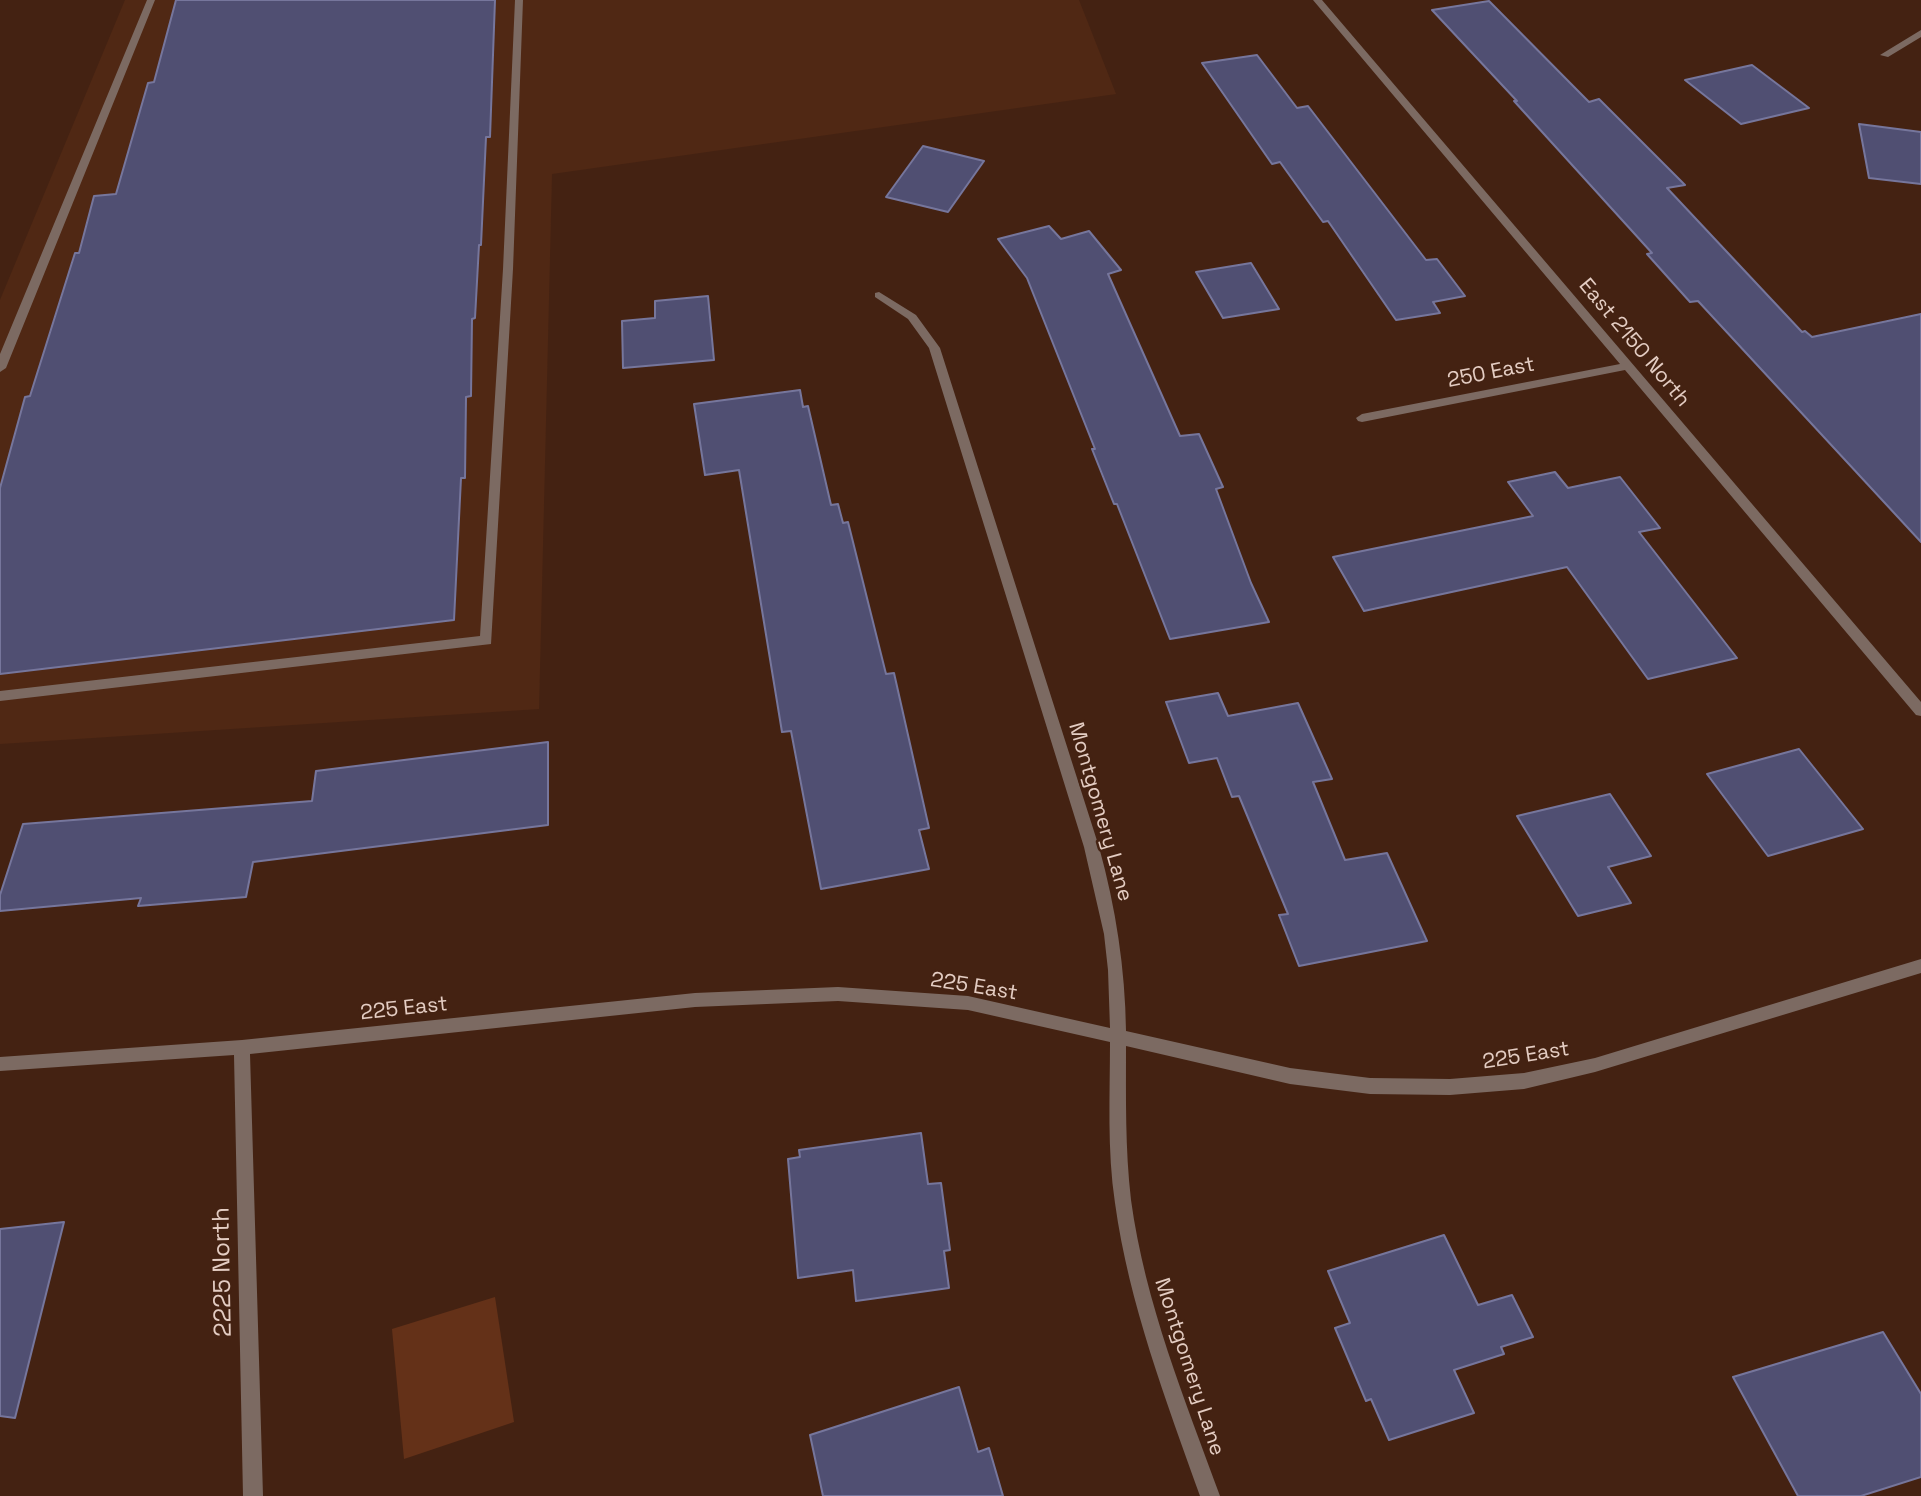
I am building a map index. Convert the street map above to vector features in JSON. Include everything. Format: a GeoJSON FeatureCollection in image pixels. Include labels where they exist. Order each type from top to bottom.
{"type":"FeatureCollection","features":[{"type":"Feature","properties":{"kind":"street"},"geometry":{"type":"LineString","coordinates":[[0,368],[151,0]]}},
{"type":"Feature","properties":{"kind":"street"},"geometry":{"type":"LineString","coordinates":[[0,696],[486,640],[509,269],[519,0]]}},
{"type":"Feature","properties":{"kind":"street","name":"East 2150 North"},"geometry":{"type":"LineString","coordinates":[[1317,0],[1921,711]]}},
{"type":"Feature","properties":{"kind":"street"},"geometry":{"type":"LineString","coordinates":[[1885,55],[1921,33]]}},
{"type":"Feature","properties":{"kind":"street","name":"Montgomery Lane"},"geometry":{"type":"LineString","coordinates":[[879,295],[912,317],[934,348],[1087,830],[1105,895],[1116,968],[1117,1146],[1133,1259],[1147,1316],[1210,1496]]}},
{"type":"Feature","properties":{"kind":"street","name":"250 East"},"geometry":{"type":"LineString","coordinates":[[1362,418],[1628,366]]}},
{"type":"Feature","properties":{"kind":"street","name":"225 East"},"geometry":{"type":"LineString","coordinates":[[0,1064],[242,1047],[695,1000],[838,994],[968,1003],[1290,1076],[1370,1086],[1450,1087],[1524,1081],[1595,1065],[1921,966]]}},
{"type":"Feature","properties":{"kind":"street","name":"2225 North"},"geometry":{"type":"LineString","coordinates":[[242,1047],[253,1496]]}},
{"type":"Feature","properties":{"kind":"shaded area"},"geometry":{"type":"Polygon","coordinates":[[[125,0],[1079,0],[1116,94],[552,174],[539,709],[0,744],[0,300],[125,0]]]}},
{"type":"Feature","properties":{"kind":"shaded area"},"geometry":{"type":"Polygon","coordinates":[[[495,1297],[514,1422],[404,1459],[392,1329],[495,1297]]]}},
{"type":"Feature","properties":{"kind":"building"},"geometry":{"type":"Polygon","coordinates":[[[176,0],[495,0],[490,137],[486,137],[481,245],[475,318],[472,319],[471,396],[466,397],[465,478],[461,478],[454,620],[0,674],[0,488],[25,397],[30,396],[75,253],[79,253],[94,196],[116,194],[148,83],[154,82],[176,0]]]}},
{"type":"Feature","properties":{"kind":"building"},"geometry":{"type":"Polygon","coordinates":[[[1489,1],[1589,102],[1599,99],[1685,185],[1667,188],[1802,332],[1805,331],[1812,337],[1921,314],[1921,542],[1698,301],[1690,302],[1647,254],[1652,253],[1432,10],[1489,1]]]}},
{"type":"Feature","properties":{"kind":"building"},"geometry":{"type":"Polygon","coordinates":[[[1257,55],[1297,108],[1308,106],[1426,260],[1437,259],[1465,296],[1433,302],[1440,313],[1396,320],[1328,221],[1323,222],[1280,162],[1272,164],[1202,63],[1257,55]]]}},
{"type":"Feature","properties":{"kind":"building"},"geometry":{"type":"Polygon","coordinates":[[[1752,65],[1809,108],[1741,124],[1685,80],[1752,65]]]}},
{"type":"Feature","properties":{"kind":"building"},"geometry":{"type":"Polygon","coordinates":[[[1859,124],[1921,132],[1921,184],[1869,178],[1859,124]]]}},
{"type":"Feature","properties":{"kind":"building"},"geometry":{"type":"Polygon","coordinates":[[[923,146],[984,161],[948,212],[886,197],[923,146]]]}},
{"type":"Feature","properties":{"kind":"building"},"geometry":{"type":"Polygon","coordinates":[[[1049,226],[1061,239],[1089,231],[1121,270],[1108,274],[1180,436],[1199,434],[1223,487],[1216,489],[1251,583],[1269,622],[1170,639],[1117,504],[1114,504],[1092,449],[1095,449],[1027,278],[998,239],[1049,226]]]}},
{"type":"Feature","properties":{"kind":"building"},"geometry":{"type":"Polygon","coordinates":[[[1251,263],[1279,309],[1223,318],[1196,272],[1251,263]]]}},
{"type":"Feature","properties":{"kind":"building"},"geometry":{"type":"Polygon","coordinates":[[[708,296],[714,360],[623,368],[622,321],[655,318],[655,301],[708,296]]]}},
{"type":"Feature","properties":{"kind":"building"},"geometry":{"type":"Polygon","coordinates":[[[800,390],[803,407],[808,406],[831,505],[838,504],[843,523],[848,522],[886,674],[894,673],[929,828],[919,830],[929,869],[821,889],[791,731],[782,732],[739,470],[705,475],[694,404],[800,390]]]}},
{"type":"Feature","properties":{"kind":"building"},"geometry":{"type":"Polygon","coordinates":[[[1555,472],[1568,488],[1620,477],[1660,528],[1639,532],[1737,658],[1648,679],[1567,567],[1364,611],[1333,557],[1533,516],[1508,482],[1555,472]]]}},
{"type":"Feature","properties":{"kind":"building"},"geometry":{"type":"Polygon","coordinates":[[[1218,693],[1228,716],[1298,703],[1332,779],[1313,782],[1345,860],[1387,853],[1427,941],[1299,966],[1279,915],[1288,914],[1239,796],[1232,797],[1217,758],[1189,763],[1166,702],[1218,693]]]}},
{"type":"Feature","properties":{"kind":"building"},"geometry":{"type":"Polygon","coordinates":[[[548,742],[548,825],[253,862],[246,897],[138,906],[141,898],[0,911],[0,895],[23,824],[312,801],[316,771],[548,742]]]}},
{"type":"Feature","properties":{"kind":"building"},"geometry":{"type":"Polygon","coordinates":[[[1799,749],[1863,829],[1768,856],[1707,774],[1799,749]]]}},
{"type":"Feature","properties":{"kind":"building"},"geometry":{"type":"Polygon","coordinates":[[[1610,794],[1651,856],[1608,867],[1631,903],[1578,916],[1517,816],[1610,794]]]}},
{"type":"Feature","properties":{"kind":"building"},"geometry":{"type":"Polygon","coordinates":[[[921,1133],[928,1184],[941,1183],[950,1250],[944,1251],[949,1288],[856,1301],[853,1270],[798,1278],[788,1159],[800,1157],[799,1150],[921,1133]]]}},
{"type":"Feature","properties":{"kind":"building"},"geometry":{"type":"Polygon","coordinates":[[[64,1222],[15,1418],[0,1416],[0,1229],[64,1222]]]}},
{"type":"Feature","properties":{"kind":"building"},"geometry":{"type":"Polygon","coordinates":[[[1444,1235],[1478,1305],[1512,1295],[1533,1337],[1501,1347],[1504,1354],[1454,1370],[1474,1413],[1389,1440],[1371,1399],[1366,1401],[1335,1328],[1350,1323],[1328,1271],[1444,1235]]]}},
{"type":"Feature","properties":{"kind":"building"},"geometry":{"type":"Polygon","coordinates":[[[1883,1332],[1921,1394],[1921,1477],[1861,1496],[1798,1496],[1733,1377],[1883,1332]]]}},
{"type":"Feature","properties":{"kind":"building"},"geometry":{"type":"Polygon","coordinates":[[[959,1387],[978,1452],[989,1448],[1003,1496],[823,1496],[810,1435],[959,1387]]]}}]}
